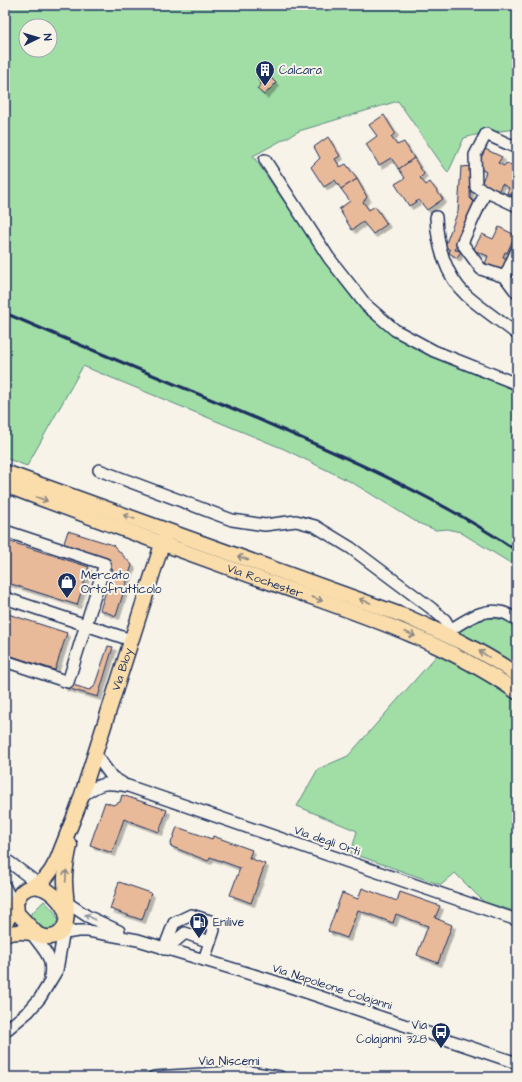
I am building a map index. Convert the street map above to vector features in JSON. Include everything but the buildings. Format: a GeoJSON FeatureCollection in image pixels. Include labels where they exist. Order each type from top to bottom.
{"type":"FeatureCollection","features":[{"type":"Feature","properties":{"kind":"main road","name":"Via Rochester"},"geometry":{"type":"LineString","coordinates":[[5,472],[164,537],[402,630],[475,664],[517,692]]}},
{"type":"Feature","properties":{"kind":"main road","name":"Via Rochester"},"geometry":{"type":"LineString","coordinates":[[5,485],[382,607],[448,632],[517,675]]}},
{"type":"Feature","properties":{"kind":"main road","name":"Via Bloy"},"geometry":{"type":"LineString","coordinates":[[80,802],[164,537]]}},
{"type":"Feature","properties":{"kind":"main road"},"geometry":{"type":"LineString","coordinates":[[42,888],[44,880],[57,860],[80,802]]}},
{"type":"Feature","properties":{"kind":"main road"},"geometry":{"type":"LineString","coordinates":[[5,935],[15,932],[52,937],[66,932],[67,909],[65,879],[67,860],[80,802]]}},
{"type":"Feature","properties":{"kind":"main road"},"geometry":{"type":"LineString","coordinates":[[42,888],[67,909]]}},
{"type":"Feature","properties":{"kind":"main road"},"geometry":{"type":"LineString","coordinates":[[5,924],[17,910],[22,891],[42,888]]}},
{"type":"Feature","properties":{"kind":"main road"},"geometry":{"type":"LineString","coordinates":[[17,910],[35,934]]}},
{"type":"Feature","properties":{"kind":"street"},"geometry":{"type":"LineString","coordinates":[[517,148],[486,134],[475,155],[476,187],[517,206]]}},
{"type":"Feature","properties":{"kind":"street"},"geometry":{"type":"LineString","coordinates":[[265,160],[329,258],[366,305],[395,330],[434,351],[517,384]]}},
{"type":"Feature","properties":{"kind":"street"},"geometry":{"type":"LineString","coordinates":[[486,191],[462,243],[481,268],[505,277],[517,294]]}},
{"type":"Feature","properties":{"kind":"street"},"geometry":{"type":"LineString","coordinates":[[436,217],[438,242],[447,267],[455,281],[465,294],[517,334]]}},
{"type":"Feature","properties":{"kind":"street"},"geometry":{"type":"LineString","coordinates":[[505,277],[517,250]]}},
{"type":"Feature","properties":{"kind":"street"},"geometry":{"type":"LineString","coordinates":[[99,470],[232,520],[265,525],[296,521],[315,526],[351,548],[431,608],[445,620],[448,632],[473,616],[483,612],[506,614],[517,621]]}},
{"type":"Feature","properties":{"kind":"street"},"geometry":{"type":"LineString","coordinates":[[5,531],[105,564],[68,682],[5,661]]}},
{"type":"Feature","properties":{"kind":"street"},"geometry":{"type":"LineString","coordinates":[[5,598],[131,640]]}},
{"type":"Feature","properties":{"kind":"street"},"geometry":{"type":"LineString","coordinates":[[80,802],[93,788],[111,780],[95,754]]}},
{"type":"Feature","properties":{"kind":"street","name":"Via degli Orti"},"geometry":{"type":"LineString","coordinates":[[90,771],[98,772],[111,780],[517,920]]}},
{"type":"Feature","properties":{"kind":"street"},"geometry":{"type":"LineString","coordinates":[[5,859],[42,888]]}},
{"type":"Feature","properties":{"kind":"street"},"geometry":{"type":"LineString","coordinates":[[5,887],[17,910]]}},
{"type":"Feature","properties":{"kind":"street"},"geometry":{"type":"LineString","coordinates":[[67,909],[87,916],[138,940]]}},
{"type":"Feature","properties":{"kind":"street"},"geometry":{"type":"LineString","coordinates":[[165,949],[174,923],[191,915],[210,921],[214,930],[204,960]]}},
{"type":"Feature","properties":{"kind":"street"},"geometry":{"type":"LineString","coordinates":[[5,1032],[29,1011],[40,998],[50,982],[57,970],[60,957],[68,940],[66,932],[101,932],[138,940]]}},
{"type":"Feature","properties":{"kind":"street"},"geometry":{"type":"LineString","coordinates":[[165,949],[185,933],[210,942]]}},
{"type":"Feature","properties":{"kind":"street"},"geometry":{"type":"LineString","coordinates":[[35,934],[50,960],[50,982]]}},
{"type":"Feature","properties":{"kind":"street","name":"Via Napoleone Colajanni"},"geometry":{"type":"LineString","coordinates":[[138,940],[270,980],[517,1063]]}},
{"type":"Feature","properties":{"kind":"street","name":"Via Niscemi"},"geometry":{"type":"LineString","coordinates":[[154,1077],[249,1072],[280,1077]]}},
{"type":"Feature","properties":{"kind":"green space"},"geometry":{"type":"Polygon","coordinates":[[[5,5],[517,5],[517,129],[483,133],[464,138],[448,173],[398,101],[299,131],[253,156],[338,280],[362,311],[388,332],[431,357],[517,390],[517,567],[460,532],[448,529],[436,530],[418,523],[353,483],[284,449],[83,366],[27,466],[5,458],[5,5]]]}},
{"type":"Feature","properties":{"kind":"green space"},"geometry":{"type":"Polygon","coordinates":[[[489,618],[507,620],[517,627],[517,912],[484,902],[455,873],[441,885],[351,853],[357,831],[297,806],[318,769],[348,756],[460,629],[472,623],[489,618]]]}},
{"type":"Feature","properties":{"kind":"green space"},"geometry":{"type":"Polygon","coordinates":[[[44,901],[53,910],[58,920],[52,928],[49,929],[45,929],[40,926],[30,915],[44,901]]]}},
{"type":"Feature","properties":{"kind":"railway"},"geometry":{"type":"LineString","coordinates":[[5,313],[242,413],[400,483],[459,515],[517,551]]}},
{"type":"Feature","properties":{"kind":"place","name":"Calcara"},"geometry":{"type":"Point","coordinates":[265,87]}},
{"type":"Feature","properties":{"kind":"place","name":"Mercato Ortofrutticolo"},"geometry":{"type":"Point","coordinates":[67,599]}},
{"type":"Feature","properties":{"kind":"place","name":"Enilive"},"geometry":{"type":"Point","coordinates":[199,939]}},
{"type":"Feature","properties":{"kind":"place","name":"Via Colajanni 328"},"geometry":{"type":"Point","coordinates":[441,1049]}}]}
